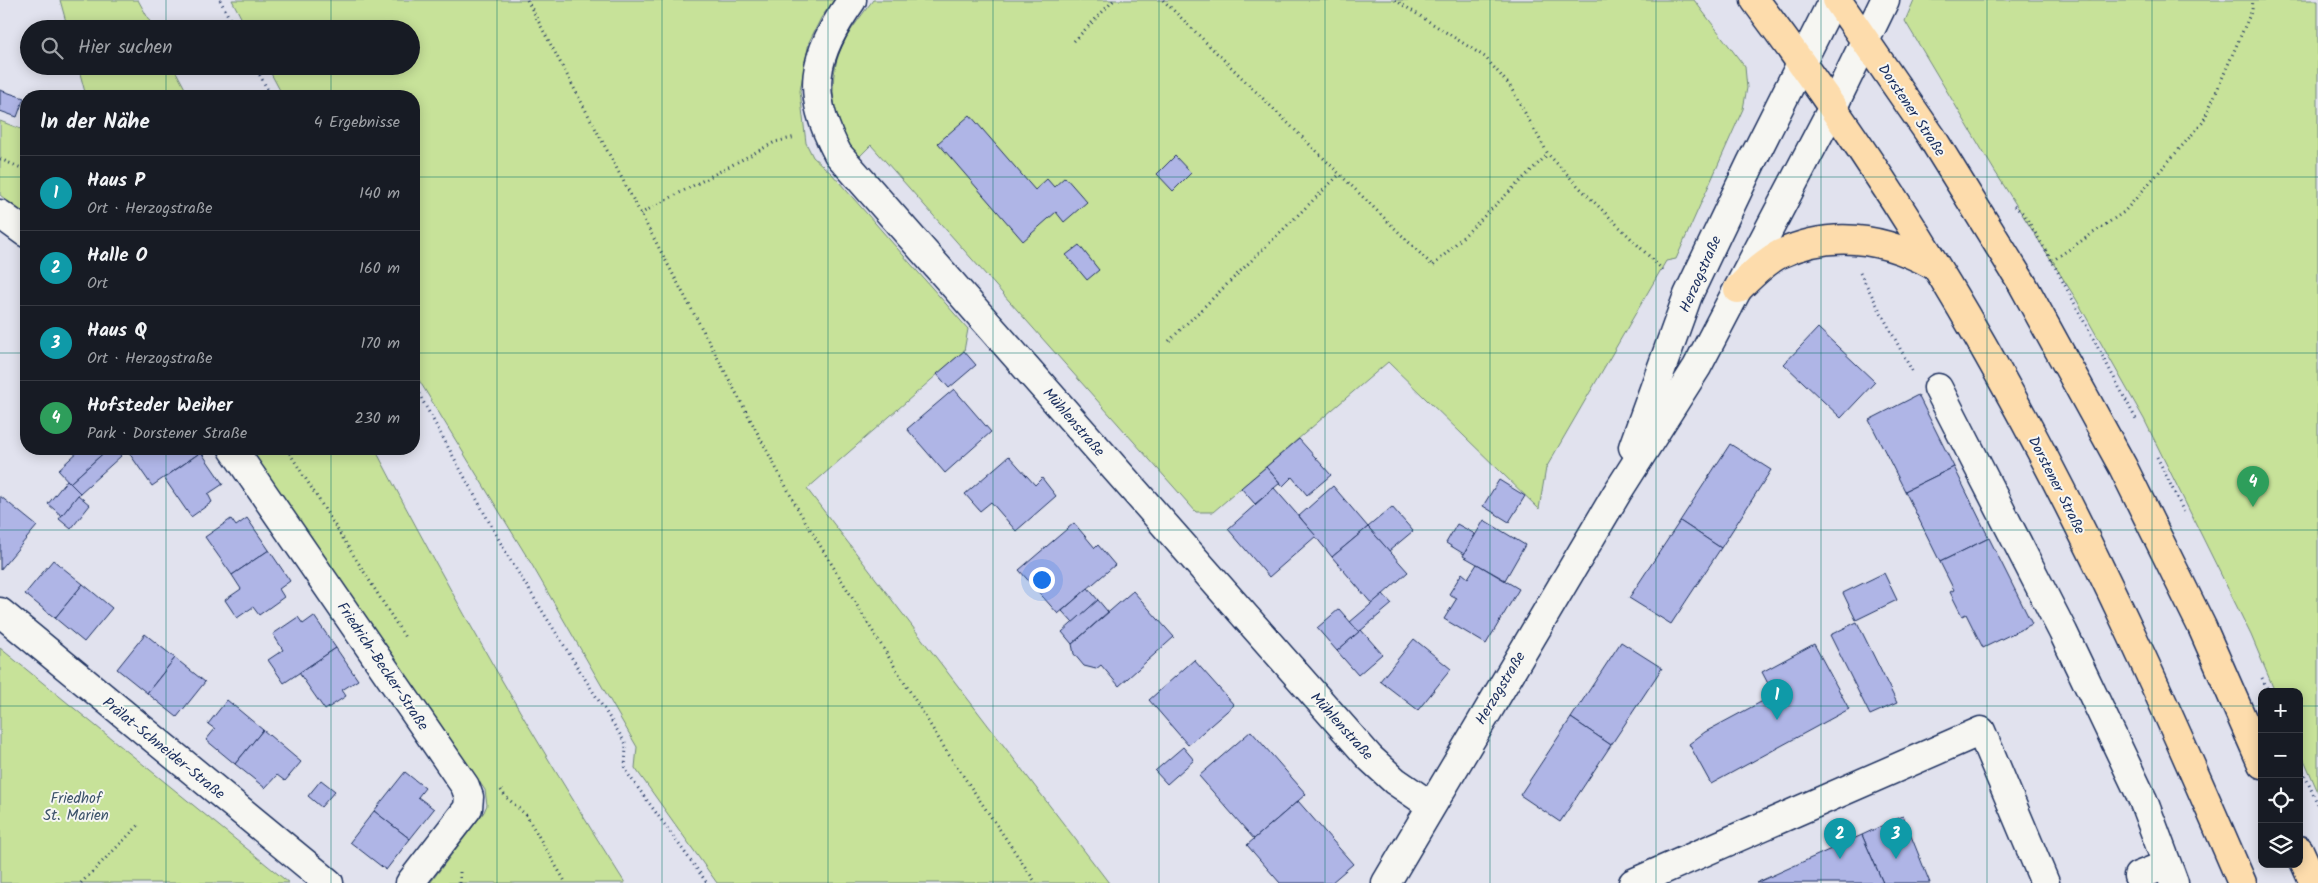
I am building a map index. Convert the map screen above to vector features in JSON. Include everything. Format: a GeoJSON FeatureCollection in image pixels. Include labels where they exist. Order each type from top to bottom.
{"type":"FeatureCollection","features":[{"type":"Feature","properties":{"kind":"main road","name":"Dorstener Straße"},"geometry":{"type":"LineString","coordinates":[[1755,0],[1833,107],[1935,266],[2001,376],[2108,584],[2189,758],[2242,883]]}},
{"type":"Feature","properties":{"kind":"main road","name":"Dorstener Straße"},"geometry":{"type":"LineString","coordinates":[[1835,0],[1931,136],[2032,300],[2123,466],[2202,627],[2258,755]]}},
{"type":"Feature","properties":{"kind":"main road"},"geometry":{"type":"LineString","coordinates":[[1738,289],[1778,255],[1803,246],[1827,241],[1846,239],[1882,243],[1916,256],[1935,266]]}},
{"type":"Feature","properties":{"kind":"main road"},"geometry":{"type":"LineString","coordinates":[[2303,859],[2314,883]]}},
{"type":"Feature","properties":{"kind":"street","name":"Mühlenstraße"},"geometry":{"type":"LineString","coordinates":[[852,0],[834,25],[820,60],[817,84],[818,107],[825,130],[838,154],[1370,758],[1395,781],[1430,805]]}},
{"type":"Feature","properties":{"kind":"street","name":"Dorstener Straße"},"geometry":{"type":"LineString","coordinates":[[1801,62],[1835,0]]}},
{"type":"Feature","properties":{"kind":"street","name":"Dorstener Straße"},"geometry":{"type":"LineString","coordinates":[[1833,107],[1885,0]]}},
{"type":"Feature","properties":{"kind":"street","name":"Herzogstraße"},"geometry":{"type":"LineString","coordinates":[[1617,494],[1688,295],[1801,62]]}},
{"type":"Feature","properties":{"kind":"street","name":"Herzogstraße"},"geometry":{"type":"LineString","coordinates":[[1386,883],[1430,805],[1617,494],[1696,367],[1833,107]]}},
{"type":"Feature","properties":{"kind":"street"},"geometry":{"type":"LineString","coordinates":[[0,214],[20,229]]}},
{"type":"Feature","properties":{"kind":"street"},"geometry":{"type":"LineString","coordinates":[[1938,388],[2067,641],[2142,800],[2170,874],[2138,876]]}},
{"type":"Feature","properties":{"kind":"street","name":"Friedrich-Becker-Straße"},"geometry":{"type":"LineString","coordinates":[[238,455],[466,786],[469,796],[468,808],[410,883]]}},
{"type":"Feature","properties":{"kind":"street","name":"Prälat-Schneider-Straße"},"geometry":{"type":"LineString","coordinates":[[0,612],[329,883]]}},
{"type":"Feature","properties":{"kind":"street"},"geometry":{"type":"LineString","coordinates":[[1633,883],[1981,731],[2045,883]]}},
{"type":"Feature","properties":{"kind":"path"},"geometry":{"type":"LineString","coordinates":[[220,0],[230,20]]}},
{"type":"Feature","properties":{"kind":"path"},"geometry":{"type":"LineString","coordinates":[[527,0],[799,511],[947,752],[1036,883]]}},
{"type":"Feature","properties":{"kind":"path"},"geometry":{"type":"LineString","coordinates":[[1074,41],[1114,0]]}},
{"type":"Feature","properties":{"kind":"path"},"geometry":{"type":"LineString","coordinates":[[1163,0],[1433,266],[1548,154]]}},
{"type":"Feature","properties":{"kind":"path"},"geometry":{"type":"LineString","coordinates":[[1394,0],[1485,56],[1510,86],[1548,154],[1688,295]]}},
{"type":"Feature","properties":{"kind":"path"},"geometry":{"type":"LineString","coordinates":[[2052,261],[2124,212],[2203,122],[2252,10],[2254,0]]}},
{"type":"Feature","properties":{"kind":"path"},"geometry":{"type":"LineString","coordinates":[[260,75],[268,90]]}},
{"type":"Feature","properties":{"kind":"path"},"geometry":{"type":"LineString","coordinates":[[640,214],[774,142],[825,130]]}},
{"type":"Feature","properties":{"kind":"path"},"geometry":{"type":"LineString","coordinates":[[0,159],[20,167]]}},
{"type":"Feature","properties":{"kind":"path"},"geometry":{"type":"LineString","coordinates":[[1169,341],[1340,174]]}},
{"type":"Feature","properties":{"kind":"path"},"geometry":{"type":"LineString","coordinates":[[1827,241],[1861,273],[1925,395],[1938,388]]}},
{"type":"Feature","properties":{"kind":"path"},"geometry":{"type":"LineString","coordinates":[[420,396],[509,558],[626,744],[625,770],[707,883]]}},
{"type":"Feature","properties":{"kind":"path"},"geometry":{"type":"LineString","coordinates":[[2303,771],[2318,805]]}},
{"type":"Feature","properties":{"kind":"path"},"geometry":{"type":"LineString","coordinates":[[81,883],[141,823]]}},
{"type":"Feature","properties":{"kind":"green space"},"geometry":{"type":"Polygon","coordinates":[[[60,0],[138,0],[149,20],[66,20],[60,0]]]}},
{"type":"Feature","properties":{"kind":"green space"},"geometry":{"type":"Polygon","coordinates":[[[232,0],[834,0],[821,18],[809,42],[800,91],[806,143],[813,157],[832,174],[968,329],[964,351],[807,489],[1109,883],[717,883],[635,768],[637,747],[532,565],[420,382],[420,90],[280,90],[272,75],[420,75],[420,20],[242,20],[232,0]]]}},
{"type":"Feature","properties":{"kind":"green space"},"geometry":{"type":"Polygon","coordinates":[[[873,0],[1694,0],[1745,67],[1747,88],[1743,109],[1676,259],[1666,261],[1546,468],[1539,509],[1388,362],[1213,512],[1196,512],[871,145],[859,157],[849,144],[837,115],[834,99],[833,83],[835,68],[839,52],[846,38],[873,0]]]}},
{"type":"Feature","properties":{"kind":"green space"},"geometry":{"type":"Polygon","coordinates":[[[1914,0],[2318,0],[2318,792],[2303,757],[2303,688],[2273,688],[2251,635],[2144,419],[2076,299],[1994,170],[1905,21],[1914,0]]]}},
{"type":"Feature","properties":{"kind":"green space"},"geometry":{"type":"Polygon","coordinates":[[[80,75],[178,75],[186,90],[84,90],[80,75]]]}},
{"type":"Feature","properties":{"kind":"green space"},"geometry":{"type":"Polygon","coordinates":[[[0,121],[20,129],[20,211],[0,195],[0,121]]]}},
{"type":"Feature","properties":{"kind":"green space"},"geometry":{"type":"Polygon","coordinates":[[[253,455],[378,455],[495,669],[625,883],[430,883],[484,812],[487,805],[485,790],[253,455]]]}},
{"type":"Feature","properties":{"kind":"green space","name":"Friedhof St. Marien"},"geometry":{"type":"Polygon","coordinates":[[[0,648],[289,883],[0,883],[0,648]]]}},
{"type":"Feature","properties":{"kind":"building"},"geometry":{"type":"Polygon","coordinates":[[[0,90],[20,97],[20,109],[17,117],[0,111],[0,90]]]}},
{"type":"Feature","properties":{"kind":"building"},"geometry":{"type":"Polygon","coordinates":[[[970,115],[1035,190],[1047,179],[1054,187],[1065,177],[1087,202],[1064,222],[1056,212],[1023,241],[938,143],[970,115]]]}},
{"type":"Feature","properties":{"kind":"building"},"geometry":{"type":"Polygon","coordinates":[[[1175,156],[1191,173],[1173,191],[1157,174],[1175,156]]]}},
{"type":"Feature","properties":{"kind":"building"},"geometry":{"type":"Polygon","coordinates":[[[1079,245],[1099,270],[1087,280],[1066,255],[1079,245]]]}},
{"type":"Feature","properties":{"kind":"building"},"geometry":{"type":"Polygon","coordinates":[[[1818,328],[1875,382],[1841,418],[1784,364],[1818,328]]]}},
{"type":"Feature","properties":{"kind":"building"},"geometry":{"type":"Polygon","coordinates":[[[964,351],[976,365],[949,388],[937,374],[964,351]]]}},
{"type":"Feature","properties":{"kind":"building"},"geometry":{"type":"Polygon","coordinates":[[[954,389],[991,432],[945,473],[907,429],[954,389]]]}},
{"type":"Feature","properties":{"kind":"building"},"geometry":{"type":"Polygon","coordinates":[[[1918,395],[1954,467],[1905,491],[1869,420],[1918,395]]]}},
{"type":"Feature","properties":{"kind":"building"},"geometry":{"type":"Polygon","coordinates":[[[1299,439],[1331,475],[1307,495],[1292,477],[1283,486],[1266,467],[1299,439]]]}},
{"type":"Feature","properties":{"kind":"building"},"geometry":{"type":"Polygon","coordinates":[[[1730,444],[1771,470],[1721,548],[1680,521],[1730,444]]]}},
{"type":"Feature","properties":{"kind":"building"},"geometry":{"type":"Polygon","coordinates":[[[74,455],[101,455],[70,483],[58,470],[74,455]]]}},
{"type":"Feature","properties":{"kind":"building"},"geometry":{"type":"Polygon","coordinates":[[[101,455],[121,456],[80,493],[70,483],[101,455]]]}},
{"type":"Feature","properties":{"kind":"building"},"geometry":{"type":"Polygon","coordinates":[[[130,455],[197,455],[152,486],[130,455]]]}},
{"type":"Feature","properties":{"kind":"building"},"geometry":{"type":"Polygon","coordinates":[[[197,455],[203,455],[223,484],[208,494],[212,502],[191,517],[164,478],[197,455]]]}},
{"type":"Feature","properties":{"kind":"building"},"geometry":{"type":"Polygon","coordinates":[[[1009,456],[1035,485],[1042,478],[1056,496],[1016,531],[991,502],[980,511],[965,494],[1009,456]]]}},
{"type":"Feature","properties":{"kind":"building"},"geometry":{"type":"Polygon","coordinates":[[[1266,467],[1280,483],[1255,504],[1241,488],[1266,467]]]}},
{"type":"Feature","properties":{"kind":"building"},"geometry":{"type":"Polygon","coordinates":[[[1954,467],[1989,538],[1940,562],[1905,491],[1954,467]]]}},
{"type":"Feature","properties":{"kind":"building"},"geometry":{"type":"Polygon","coordinates":[[[67,480],[80,493],[62,516],[48,504],[67,480]]]}},
{"type":"Feature","properties":{"kind":"building"},"geometry":{"type":"Polygon","coordinates":[[[1499,480],[1525,496],[1509,522],[1483,506],[1499,480]]]}},
{"type":"Feature","properties":{"kind":"building"},"geometry":{"type":"Polygon","coordinates":[[[1333,486],[1368,527],[1332,557],[1299,516],[1333,486]]]}},
{"type":"Feature","properties":{"kind":"building"},"geometry":{"type":"Polygon","coordinates":[[[1274,488],[1316,536],[1269,577],[1228,529],[1274,488]]]}},
{"type":"Feature","properties":{"kind":"building"},"geometry":{"type":"Polygon","coordinates":[[[78,495],[90,505],[71,529],[59,519],[78,495]]]}},
{"type":"Feature","properties":{"kind":"building"},"geometry":{"type":"Polygon","coordinates":[[[0,496],[37,526],[0,570],[0,496]]]}},
{"type":"Feature","properties":{"kind":"building"},"geometry":{"type":"Polygon","coordinates":[[[1392,507],[1413,531],[1389,551],[1368,527],[1392,507]]]}},
{"type":"Feature","properties":{"kind":"building"},"geometry":{"type":"Polygon","coordinates":[[[247,518],[269,550],[232,575],[205,537],[231,519],[236,526],[247,518]]]}},
{"type":"Feature","properties":{"kind":"building"},"geometry":{"type":"Polygon","coordinates":[[[1484,520],[1525,545],[1505,580],[1463,556],[1484,520]]]}},
{"type":"Feature","properties":{"kind":"building"},"geometry":{"type":"Polygon","coordinates":[[[1680,521],[1721,548],[1671,624],[1629,598],[1680,521]]]}},
{"type":"Feature","properties":{"kind":"building"},"geometry":{"type":"Polygon","coordinates":[[[1074,523],[1095,548],[1098,545],[1115,565],[1058,614],[1019,570],[1074,523]]]}},
{"type":"Feature","properties":{"kind":"building"},"geometry":{"type":"Polygon","coordinates":[[[1457,524],[1475,534],[1464,554],[1446,543],[1457,524]]]}},
{"type":"Feature","properties":{"kind":"building"},"geometry":{"type":"Polygon","coordinates":[[[1368,527],[1408,572],[1372,604],[1332,557],[1368,527]]]}},
{"type":"Feature","properties":{"kind":"building"},"geometry":{"type":"Polygon","coordinates":[[[1989,538],[2032,624],[1983,648],[1966,614],[1962,616],[1950,592],[1954,590],[1940,562],[1989,538]]]}},
{"type":"Feature","properties":{"kind":"building"},"geometry":{"type":"Polygon","coordinates":[[[269,550],[290,581],[279,589],[284,597],[259,615],[253,607],[237,618],[225,600],[241,589],[232,575],[269,550]]]}},
{"type":"Feature","properties":{"kind":"building"},"geometry":{"type":"Polygon","coordinates":[[[53,560],[83,584],[55,618],[25,594],[53,560]]]}},
{"type":"Feature","properties":{"kind":"building"},"geometry":{"type":"Polygon","coordinates":[[[1477,564],[1519,589],[1486,644],[1444,619],[1457,598],[1449,594],[1462,573],[1468,578],[1477,564]]]}},
{"type":"Feature","properties":{"kind":"building"},"geometry":{"type":"Polygon","coordinates":[[[1884,573],[1897,600],[1856,620],[1843,593],[1884,573]]]}},
{"type":"Feature","properties":{"kind":"building"},"geometry":{"type":"Polygon","coordinates":[[[83,584],[112,608],[84,642],[55,618],[83,584]]]}},
{"type":"Feature","properties":{"kind":"building"},"geometry":{"type":"Polygon","coordinates":[[[1088,588],[1098,600],[1073,623],[1062,611],[1088,588]]]}},
{"type":"Feature","properties":{"kind":"building"},"geometry":{"type":"Polygon","coordinates":[[[1133,591],[1174,637],[1119,686],[1101,665],[1096,669],[1084,666],[1074,654],[1072,644],[1133,591]]]}},
{"type":"Feature","properties":{"kind":"building"},"geometry":{"type":"Polygon","coordinates":[[[1383,594],[1392,604],[1359,632],[1350,622],[1383,594]]]}},
{"type":"Feature","properties":{"kind":"building"},"geometry":{"type":"Polygon","coordinates":[[[1098,600],[1108,612],[1072,644],[1062,632],[1098,600]]]}},
{"type":"Feature","properties":{"kind":"building"},"geometry":{"type":"Polygon","coordinates":[[[1339,609],[1359,632],[1337,651],[1317,628],[1339,609]]]}},
{"type":"Feature","properties":{"kind":"building"},"geometry":{"type":"Polygon","coordinates":[[[314,616],[336,648],[284,683],[268,660],[283,650],[273,634],[298,617],[303,624],[314,616]]]}},
{"type":"Feature","properties":{"kind":"building"},"geometry":{"type":"Polygon","coordinates":[[[1857,622],[1897,703],[1870,715],[1830,635],[1857,622]]]}},
{"type":"Feature","properties":{"kind":"building"},"geometry":{"type":"Polygon","coordinates":[[[1361,630],[1382,654],[1358,675],[1337,651],[1361,630]]]}},
{"type":"Feature","properties":{"kind":"building"},"geometry":{"type":"Polygon","coordinates":[[[145,634],[175,658],[147,693],[117,669],[145,634]]]}},
{"type":"Feature","properties":{"kind":"building"},"geometry":{"type":"Polygon","coordinates":[[[1414,639],[1451,669],[1418,710],[1380,681],[1414,639]]]}},
{"type":"Feature","properties":{"kind":"building"},"geometry":{"type":"Polygon","coordinates":[[[1621,642],[1662,668],[1611,745],[1571,718],[1621,642]]]}},
{"type":"Feature","properties":{"kind":"building"},"geometry":{"type":"Polygon","coordinates":[[[1814,644],[1849,709],[1711,784],[1689,744],[1705,732],[1774,695],[1762,672],[1814,644]]]}},
{"type":"Feature","properties":{"kind":"building"},"geometry":{"type":"Polygon","coordinates":[[[336,648],[358,680],[342,690],[346,696],[325,710],[299,673],[336,648]]]}},
{"type":"Feature","properties":{"kind":"building"},"geometry":{"type":"Polygon","coordinates":[[[175,658],[205,682],[177,717],[147,693],[175,658]]]}},
{"type":"Feature","properties":{"kind":"building"},"geometry":{"type":"Polygon","coordinates":[[[1194,660],[1234,705],[1188,745],[1149,700],[1194,660]]]}},
{"type":"Feature","properties":{"kind":"building"},"geometry":{"type":"Polygon","coordinates":[[[227,700],[263,730],[235,764],[206,740],[215,729],[208,724],[227,700]]]}},
{"type":"Feature","properties":{"kind":"building"},"geometry":{"type":"Polygon","coordinates":[[[1571,718],[1611,745],[1560,822],[1520,795],[1571,718]]]}},
{"type":"Feature","properties":{"kind":"building"},"geometry":{"type":"Polygon","coordinates":[[[263,730],[301,762],[285,781],[277,775],[265,788],[235,764],[263,730]]]}},
{"type":"Feature","properties":{"kind":"building"},"geometry":{"type":"Polygon","coordinates":[[[1251,731],[1306,794],[1254,839],[1199,776],[1251,731]]]}},
{"type":"Feature","properties":{"kind":"building"},"geometry":{"type":"Polygon","coordinates":[[[1183,747],[1194,760],[1167,784],[1155,771],[1183,747]]]}},
{"type":"Feature","properties":{"kind":"building"},"geometry":{"type":"Polygon","coordinates":[[[405,772],[425,788],[418,797],[434,809],[410,839],[374,811],[405,772]]]}},
{"type":"Feature","properties":{"kind":"building"},"geometry":{"type":"Polygon","coordinates":[[[321,780],[335,791],[321,807],[308,796],[321,780]]]}},
{"type":"Feature","properties":{"kind":"building"},"geometry":{"type":"Polygon","coordinates":[[[1298,801],[1353,864],[1331,883],[1280,883],[1247,845],[1298,801]]]}},
{"type":"Feature","properties":{"kind":"building"},"geometry":{"type":"Polygon","coordinates":[[[374,811],[410,839],[386,870],[350,842],[374,811]]]}},
{"type":"Feature","properties":{"kind":"building"},"geometry":{"type":"Polygon","coordinates":[[[1903,816],[1930,883],[1883,883],[1862,835],[1903,816]]]}},
{"type":"Feature","properties":{"kind":"building"},"geometry":{"type":"Polygon","coordinates":[[[1862,835],[1883,883],[1756,883],[1862,835]]]}},
{"type":"Feature","properties":{"kind":"place","name":"Hofsteder Weiher"},"geometry":{"type":"Point","coordinates":[2253,507]}},
{"type":"Feature","properties":{"kind":"place","name":"Haus P"},"geometry":{"type":"Point","coordinates":[1777,720]}},
{"type":"Feature","properties":{"kind":"place","name":"Halle O"},"geometry":{"type":"Point","coordinates":[1840,859]}},
{"type":"Feature","properties":{"kind":"place","name":"Haus Q"},"geometry":{"type":"Point","coordinates":[1896,859]}}]}
